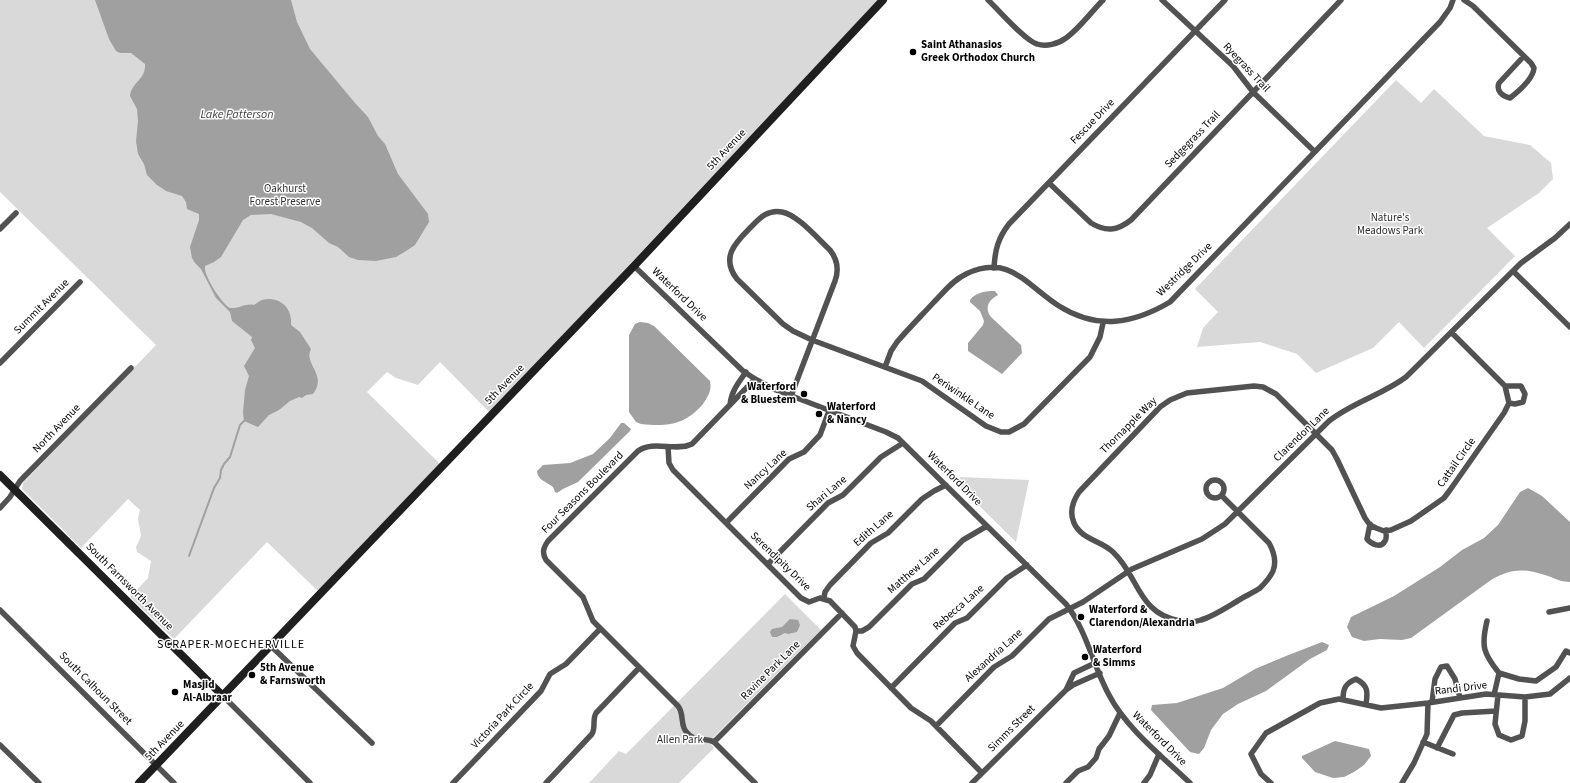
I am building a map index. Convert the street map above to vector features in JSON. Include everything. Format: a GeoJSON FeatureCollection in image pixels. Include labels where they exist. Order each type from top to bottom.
{"type":"FeatureCollection","features":[{"type":"Feature","properties":{"kind":"street","name":"5th Avenue"},"geometry":{"type":"LineString","coordinates":[[139,783],[634,266],[883,0]]}},
{"type":"Feature","properties":{"kind":"street"},"geometry":{"type":"LineString","coordinates":[[988,0],[1026,37],[1036,44],[1047,45],[1057,43],[1067,38],[1103,0]]}},
{"type":"Feature","properties":{"kind":"street","name":"Ryegrass Trail"},"geometry":{"type":"LineString","coordinates":[[1162,0],[1233,66],[1253,92],[1314,151]]}},
{"type":"Feature","properties":{"kind":"street","name":"Fescue Drive"},"geometry":{"type":"LineString","coordinates":[[994,268],[996,250],[1003,232],[1225,0]]}},
{"type":"Feature","properties":{"kind":"street","name":"Sedgegrass Trail"},"geometry":{"type":"LineString","coordinates":[[1049,183],[1091,223],[1104,229],[1112,230],[1123,226],[1131,220],[1341,0]]}},
{"type":"Feature","properties":{"kind":"street","name":"Westridge Drive"},"geometry":{"type":"LineString","coordinates":[[885,367],[891,351],[897,342],[953,284],[966,274],[974,271],[994,268],[1009,270],[1017,274],[1060,307],[1082,317],[1103,323],[1140,317],[1170,302],[1440,22],[1450,8],[1453,0]]}},
{"type":"Feature","properties":{"kind":"street"},"geometry":{"type":"LineString","coordinates":[[1464,0],[1473,6],[1524,56],[1534,68],[1531,77],[1514,95],[1510,98],[1505,97],[1499,91],[1499,83],[1524,56]]}},
{"type":"Feature","properties":{"kind":"street"},"geometry":{"type":"LineString","coordinates":[[791,396],[836,277],[837,268],[836,260],[830,250],[796,218],[782,212],[769,213],[760,217],[733,247],[730,259],[732,270],[737,279],[783,324],[793,331],[812,340]]}},
{"type":"Feature","properties":{"kind":"street"},"geometry":{"type":"LineString","coordinates":[[0,229],[16,213]]}},
{"type":"Feature","properties":{"kind":"street","name":"Clarendon Lane"},"geometry":{"type":"LineString","coordinates":[[1070,608],[1087,600],[1138,566],[1202,539],[1225,524],[1329,421],[1341,411],[1394,386],[1406,377],[1528,257],[1555,238],[1570,224]]}},
{"type":"Feature","properties":{"kind":"street","name":"Waterford Drive"},"geometry":{"type":"LineString","coordinates":[[634,266],[755,380],[791,396],[886,432],[898,438],[1070,608],[1108,694],[1120,713],[1159,754],[1190,783]]}},
{"type":"Feature","properties":{"kind":"street"},"geometry":{"type":"LineString","coordinates":[[1514,271],[1570,327]]}},
{"type":"Feature","properties":{"kind":"street","name":"Summit Avenue"},"geometry":{"type":"LineString","coordinates":[[0,363],[80,282]]}},
{"type":"Feature","properties":{"kind":"street","name":"Periwinkle Lane"},"geometry":{"type":"LineString","coordinates":[[812,340],[922,381],[986,426],[1001,432],[1009,432],[1024,424],[1090,357],[1100,337],[1103,323]]}},
{"type":"Feature","properties":{"kind":"street"},"geometry":{"type":"LineString","coordinates":[[1452,333],[1505,386],[1508,403],[1515,404],[1523,402],[1526,394],[1521,386],[1505,386]]}},
{"type":"Feature","properties":{"kind":"street","name":"North Avenue"},"geometry":{"type":"LineString","coordinates":[[0,508],[10,497],[20,481],[131,368]]}},
{"type":"Feature","properties":{"kind":"street","name":"Four Seasons Boulevard"},"geometry":{"type":"LineString","coordinates":[[730,405],[731,396],[746,372]]}},
{"type":"Feature","properties":{"kind":"street","name":"Four Seasons Boulevard"},"geometry":{"type":"LineString","coordinates":[[714,742],[711,740],[696,739],[688,734],[681,722],[680,709],[600,629],[593,621],[583,597],[546,560],[543,553],[548,542],[638,451],[645,447],[685,447],[692,444],[755,380]]}},
{"type":"Feature","properties":{"kind":"street","name":"Thornapple Way"},"geometry":{"type":"LineString","coordinates":[[1237,513],[1269,543],[1273,550],[1275,566],[1272,573],[1266,582],[1258,589],[1209,617],[1200,621],[1184,622],[1163,615],[1146,602],[1128,572],[1113,552],[1090,540],[1078,530],[1072,517],[1073,502],[1079,492],[1160,407],[1170,400],[1187,393],[1254,386],[1263,387],[1276,394],[1316,434]]}},
{"type":"Feature","properties":{"kind":"street","name":"Cattail Circle"},"geometry":{"type":"LineString","coordinates":[[1386,530],[1401,526],[1411,521],[1444,498],[1504,413],[1508,403]]}},
{"type":"Feature","properties":{"kind":"street","name":"Nancy Lane"},"geometry":{"type":"LineString","coordinates":[[726,523],[789,460],[804,452],[820,435],[829,411]]}},
{"type":"Feature","properties":{"kind":"street"},"geometry":{"type":"LineString","coordinates":[[1316,434],[1332,450],[1365,518],[1376,528],[1386,530],[1386,541],[1384,543],[1380,545],[1373,545],[1367,539],[1370,524]]}},
{"type":"Feature","properties":{"kind":"street","name":"Shari Lane"},"geometry":{"type":"LineString","coordinates":[[768,564],[828,503],[843,495],[881,457],[903,443]]}},
{"type":"Feature","properties":{"kind":"street","name":"Serendipity Drive"},"geometry":{"type":"LineString","coordinates":[[668,447],[670,466],[805,601],[812,602],[820,598],[824,598]]}},
{"type":"Feature","properties":{"kind":"street","name":"South Farnsworth Avenue"},"geometry":{"type":"LineString","coordinates":[[0,475],[310,783]]}},
{"type":"Feature","properties":{"kind":"street","name":"Edith Lane"},"geometry":{"type":"LineString","coordinates":[[824,598],[825,592],[830,584],[871,543],[888,533],[927,494],[946,485]]}},
{"type":"Feature","properties":{"kind":"street"},"geometry":{"type":"LineString","coordinates":[[1222,496],[1237,513]]}},
{"type":"Feature","properties":{"kind":"street","name":"Matthew Lane"},"geometry":{"type":"LineString","coordinates":[[856,631],[862,631],[869,627],[912,584],[924,579],[963,540],[987,526]]}},
{"type":"Feature","properties":{"kind":"street","name":"Rebecca Lane"},"geometry":{"type":"LineString","coordinates":[[891,688],[954,623],[967,618],[1007,578],[1027,565]]}},
{"type":"Feature","properties":{"kind":"street"},"geometry":{"type":"LineString","coordinates":[[824,598],[830,601],[852,624],[856,631],[853,642],[855,650],[911,708],[936,726],[982,773]]}},
{"type":"Feature","properties":{"kind":"street","name":"Alexandria Lane"},"geometry":{"type":"LineString","coordinates":[[936,726],[994,667],[1012,656],[1049,618],[1070,608]]}},
{"type":"Feature","properties":{"kind":"street"},"geometry":{"type":"LineString","coordinates":[[1549,612],[1570,608]]}},
{"type":"Feature","properties":{"kind":"street","name":"South Calhoun Street"},"geometry":{"type":"LineString","coordinates":[[0,610],[174,783]]}},
{"type":"Feature","properties":{"kind":"street","name":"Ravine Park Lane"},"geometry":{"type":"LineString","coordinates":[[714,742],[842,614]]}},
{"type":"Feature","properties":{"kind":"street"},"geometry":{"type":"LineString","coordinates":[[1487,621],[1483,638],[1487,657],[1499,673],[1519,679],[1536,681],[1556,666],[1566,651],[1570,653]]}},
{"type":"Feature","properties":{"kind":"street","name":"Victoria Park Circle"},"geometry":{"type":"LineString","coordinates":[[453,783],[541,691],[550,674],[566,664],[600,629]]}},
{"type":"Feature","properties":{"kind":"street"},"geometry":{"type":"LineString","coordinates":[[271,646],[372,743]]}},
{"type":"Feature","properties":{"kind":"street","name":"Simms Street"},"geometry":{"type":"LineString","coordinates":[[1066,690],[1074,673],[1095,663]]}},
{"type":"Feature","properties":{"kind":"street"},"geometry":{"type":"LineString","coordinates":[[1402,783],[1414,763],[1427,734],[1430,703],[1435,679],[1441,667],[1447,666],[1455,679],[1460,698]]}},
{"type":"Feature","properties":{"kind":"street"},"geometry":{"type":"LineString","coordinates":[[546,783],[592,734],[595,727],[593,720],[596,713],[639,668]]}},
{"type":"Feature","properties":{"kind":"street","name":"Simms Street"},"geometry":{"type":"LineString","coordinates":[[972,783],[1066,690],[1073,684],[1100,673]]}},
{"type":"Feature","properties":{"kind":"street"},"geometry":{"type":"LineString","coordinates":[[1496,695],[1499,673]]}},
{"type":"Feature","properties":{"kind":"street"},"geometry":{"type":"LineString","coordinates":[[1271,783],[1261,774],[1251,754],[1266,733],[1320,703],[1342,699],[1343,691],[1348,683],[1356,679],[1364,683],[1368,692],[1366,704]]}},
{"type":"Feature","properties":{"kind":"street","name":"Randi Drive"},"geometry":{"type":"LineString","coordinates":[[1342,699],[1381,708],[1430,703],[1486,694],[1525,697],[1550,694],[1569,682]]}},
{"type":"Feature","properties":{"kind":"street","name":"Randi Drive"},"geometry":{"type":"LineString","coordinates":[[1496,695],[1494,724],[1499,735],[1511,740],[1522,736],[1525,721],[1525,697]]}},
{"type":"Feature","properties":{"kind":"street"},"geometry":{"type":"LineString","coordinates":[[1437,748],[1454,715],[1462,713],[1496,711]]}},
{"type":"Feature","properties":{"kind":"street"},"geometry":{"type":"LineString","coordinates":[[1066,783],[1078,771],[1088,766],[1096,758],[1099,749],[1109,736],[1120,713]]}},
{"type":"Feature","properties":{"kind":"street"},"geometry":{"type":"LineString","coordinates":[[714,742],[755,783]]}},
{"type":"Feature","properties":{"kind":"street"},"geometry":{"type":"LineString","coordinates":[[1423,742],[1453,754]]}},
{"type":"Feature","properties":{"kind":"street"},"geometry":{"type":"LineString","coordinates":[[0,745],[39,783]]}},
{"type":"Feature","properties":{"kind":"street"},"geometry":{"type":"LineString","coordinates":[[1144,783],[1150,775],[1159,754]]}},
{"type":"Feature","properties":{"kind":"green space","name":"Oakhurst Forest Preserve"},"geometry":{"type":"Polygon","coordinates":[[[0,0],[878,0],[490,413],[440,362],[418,385],[396,378],[387,372],[367,392],[440,464],[319,592],[267,542],[174,639],[130,597],[148,578],[151,561],[137,552],[136,547],[141,536],[138,519],[140,510],[128,499],[81,548],[22,489],[23,483],[156,345],[0,192],[0,0]]]}},
{"type":"Feature","properties":{"kind":"green space","name":"Nature's Meadows Park"},"geometry":{"type":"Polygon","coordinates":[[[1396,80],[1421,103],[1434,89],[1484,136],[1530,145],[1551,163],[1553,179],[1539,193],[1487,228],[1515,256],[1424,348],[1399,322],[1373,348],[1316,373],[1297,354],[1260,342],[1197,347],[1203,328],[1218,312],[1195,289],[1396,80]]]}},
{"type":"Feature","properties":{"kind":"green space"},"geometry":{"type":"Polygon","coordinates":[[[960,477],[1029,480],[1016,542],[954,481],[960,477]]]}},
{"type":"Feature","properties":{"kind":"green space","name":"Allen Park"},"geometry":{"type":"Polygon","coordinates":[[[785,594],[821,630],[709,742],[714,748],[679,783],[589,783],[619,751],[626,754],[785,594]]]}},
{"type":"Feature","properties":{"kind":"water","name":"Lake Patterson"},"geometry":{"type":"Polygon","coordinates":[[[95,0],[291,0],[297,22],[310,49],[368,117],[378,136],[385,144],[398,174],[428,214],[429,222],[415,245],[396,257],[376,261],[358,260],[349,257],[338,247],[329,243],[312,228],[301,222],[271,214],[251,215],[243,220],[221,257],[205,266],[207,276],[214,289],[222,301],[230,308],[254,305],[261,300],[268,299],[274,299],[284,304],[290,313],[291,325],[300,332],[311,349],[309,354],[310,360],[317,375],[318,381],[317,387],[313,394],[306,395],[302,398],[299,397],[290,401],[279,410],[269,415],[258,427],[244,421],[243,412],[245,390],[249,376],[244,366],[255,348],[251,340],[252,337],[232,321],[230,312],[216,298],[201,269],[192,258],[190,247],[199,220],[199,214],[187,209],[186,202],[182,196],[166,191],[157,185],[147,175],[144,164],[138,154],[136,141],[138,121],[137,109],[130,96],[133,87],[143,74],[145,64],[131,53],[120,53],[116,51],[109,39],[95,0]]]}},
{"type":"Feature","properties":{"kind":"water"},"geometry":{"type":"Polygon","coordinates":[[[995,291],[998,295],[988,304],[989,313],[991,317],[1021,345],[1022,353],[1002,374],[968,351],[968,343],[983,325],[984,321],[980,311],[970,302],[970,300],[978,294],[995,291]]]}},
{"type":"Feature","properties":{"kind":"water"},"geometry":{"type":"Polygon","coordinates":[[[640,322],[648,323],[654,326],[710,381],[710,391],[703,404],[689,416],[675,423],[667,425],[641,424],[636,422],[629,412],[629,335],[635,324],[640,322]]]}},
{"type":"Feature","properties":{"kind":"water"},"geometry":{"type":"Polygon","coordinates":[[[621,423],[624,423],[631,429],[630,431],[578,482],[557,493],[553,487],[537,474],[537,471],[543,465],[570,463],[593,454],[610,438],[621,423]]]}},
{"type":"Feature","properties":{"kind":"water"},"geometry":{"type":"Polygon","coordinates":[[[1528,488],[1542,496],[1570,522],[1570,582],[1562,581],[1540,573],[1519,570],[1512,571],[1491,580],[1411,638],[1402,640],[1380,639],[1364,641],[1352,637],[1347,627],[1351,617],[1394,596],[1440,567],[1462,550],[1484,538],[1498,525],[1520,492],[1528,488]]]}},
{"type":"Feature","properties":{"kind":"water"},"geometry":{"type":"Polygon","coordinates":[[[790,619],[798,620],[800,625],[797,632],[788,634],[785,633],[777,637],[772,637],[770,632],[772,629],[782,627],[790,619]]]}},
{"type":"Feature","properties":{"kind":"water"},"geometry":{"type":"Polygon","coordinates":[[[1322,642],[1329,645],[1327,650],[1310,659],[1266,691],[1238,704],[1223,714],[1211,730],[1204,748],[1199,754],[1190,752],[1151,710],[1152,705],[1177,703],[1223,688],[1255,669],[1322,642]]]}},
{"type":"Feature","properties":{"kind":"water"},"geometry":{"type":"Polygon","coordinates":[[[1335,741],[1369,749],[1371,756],[1364,765],[1354,772],[1344,777],[1333,778],[1315,772],[1302,758],[1302,756],[1335,741]]]}},
{"type":"Feature","properties":{"kind":"waterway"},"geometry":{"type":"LineString","coordinates":[[189,556],[214,488],[220,478],[221,470],[230,457],[240,425],[244,421]]}},
{"type":"Feature","properties":{"kind":"place","name":"Saint Athanasios Greek Orthodox Church"},"geometry":{"type":"Point","coordinates":[913,52]}},
{"type":"Feature","properties":{"kind":"place","name":"Waterford & Bluestem"},"geometry":{"type":"Point","coordinates":[804,394]}},
{"type":"Feature","properties":{"kind":"place","name":"Waterford & Nancy"},"geometry":{"type":"Point","coordinates":[819,414]}},
{"type":"Feature","properties":{"kind":"place","name":"Waterford & Clarendon/Alexandria"},"geometry":{"type":"Point","coordinates":[1081,617]}},
{"type":"Feature","properties":{"kind":"place","name":"Waterford & Simms"},"geometry":{"type":"Point","coordinates":[1085,657]}},
{"type":"Feature","properties":{"kind":"place","name":"5th Avenue & Farnsworth"},"geometry":{"type":"Point","coordinates":[252,675]}},
{"type":"Feature","properties":{"kind":"place","name":"Masjid Al-Albraar"},"geometry":{"type":"Point","coordinates":[175,692]}},
{"type":"Feature","properties":{"kind":"district","name":"SCRAPER-MOECHERVILLE"},"geometry":{"type":"Point","coordinates":[231,645]}}]}
